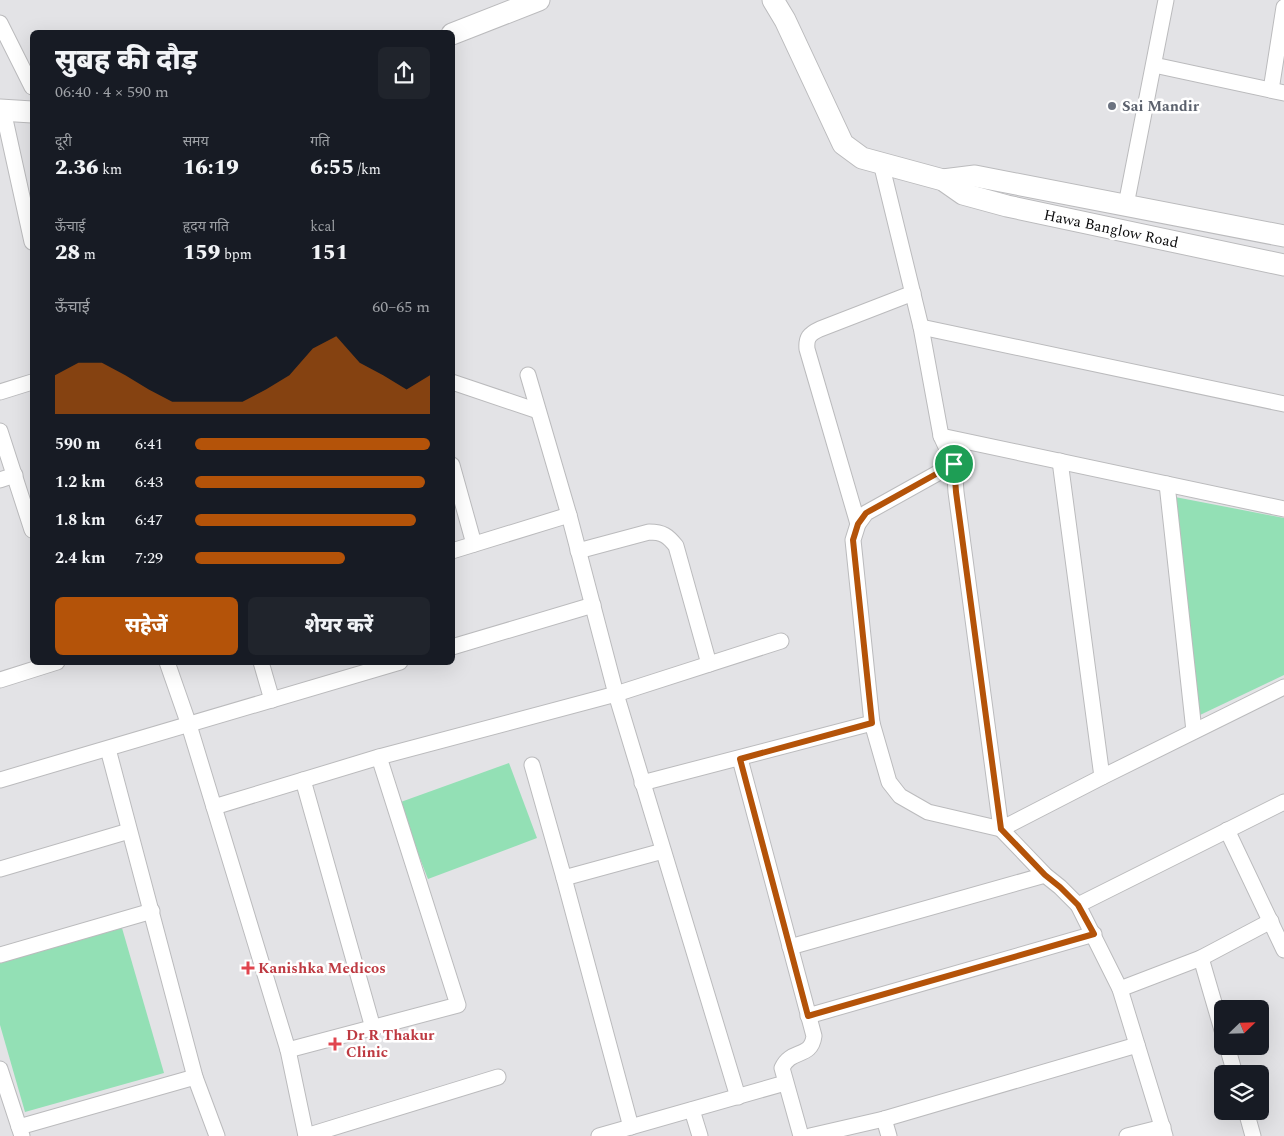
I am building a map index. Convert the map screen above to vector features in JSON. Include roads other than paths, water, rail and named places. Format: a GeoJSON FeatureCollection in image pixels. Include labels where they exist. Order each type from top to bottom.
{"type":"FeatureCollection","features":[{"type":"Feature","properties":{"kind":"street"},"geometry":{"type":"LineString","coordinates":[[455,33],[539,0]]}},
{"type":"Feature","properties":{"kind":"street","name":"Hawa Banglow Road"},"geometry":{"type":"LineString","coordinates":[[773,0],[785,20],[843,144],[862,158],[943,180],[962,194],[1006,206],[1284,265]]}},
{"type":"Feature","properties":{"kind":"street"},"geometry":{"type":"LineString","coordinates":[[1126,205],[1166,0]]}},
{"type":"Feature","properties":{"kind":"street"},"geometry":{"type":"LineString","coordinates":[[1154,65],[1278,91],[1284,8]]}},
{"type":"Feature","properties":{"kind":"street"},"geometry":{"type":"LineString","coordinates":[[0,23],[30,83]]}},
{"type":"Feature","properties":{"kind":"street"},"geometry":{"type":"LineString","coordinates":[[30,112],[1,110],[30,229]]}},
{"type":"Feature","properties":{"kind":"street"},"geometry":{"type":"LineString","coordinates":[[881,163],[921,328],[941,436],[954,464],[956,492],[1001,829]]}},
{"type":"Feature","properties":{"kind":"street","name":"Hawa Banglow Road"},"geometry":{"type":"LineString","coordinates":[[943,180],[975,176],[1284,236]]}},
{"type":"Feature","properties":{"kind":"street"},"geometry":{"type":"LineString","coordinates":[[858,524],[806,341],[810,334],[820,329],[913,293]]}},
{"type":"Feature","properties":{"kind":"street"},"geometry":{"type":"LineString","coordinates":[[921,328],[1284,404]]}},
{"type":"Feature","properties":{"kind":"street"},"geometry":{"type":"LineString","coordinates":[[528,375],[616,694],[738,1096]]}},
{"type":"Feature","properties":{"kind":"street"},"geometry":{"type":"LineString","coordinates":[[0,392],[30,383]]}},
{"type":"Feature","properties":{"kind":"street"},"geometry":{"type":"LineString","coordinates":[[455,383],[538,411]]}},
{"type":"Feature","properties":{"kind":"street"},"geometry":{"type":"LineString","coordinates":[[0,431],[7,477],[30,526]]}},
{"type":"Feature","properties":{"kind":"street"},"geometry":{"type":"LineString","coordinates":[[941,436],[1284,509]]}},
{"type":"Feature","properties":{"kind":"street"},"geometry":{"type":"LineString","coordinates":[[1060,462],[1102,777]]}},
{"type":"Feature","properties":{"kind":"street"},"geometry":{"type":"LineString","coordinates":[[954,464],[866,513],[858,524],[853,540],[872,723],[888,782],[900,796],[928,812],[1001,829],[1045,875],[1078,905],[1120,989],[1164,1131],[1127,1136]]}},
{"type":"Feature","properties":{"kind":"street"},"geometry":{"type":"LineString","coordinates":[[455,475],[474,544]]}},
{"type":"Feature","properties":{"kind":"street"},"geometry":{"type":"LineString","coordinates":[[1167,484],[1194,731]]}},
{"type":"Feature","properties":{"kind":"street"},"geometry":{"type":"LineString","coordinates":[[455,550],[568,515]]}},
{"type":"Feature","properties":{"kind":"street"},"geometry":{"type":"LineString","coordinates":[[578,551],[649,532],[660,532],[668,536],[676,546],[708,664]]}},
{"type":"Feature","properties":{"kind":"street"},"geometry":{"type":"LineString","coordinates":[[455,646],[593,605]]}},
{"type":"Feature","properties":{"kind":"street"},"geometry":{"type":"LineString","coordinates":[[214,807],[378,758],[616,694],[781,640]]}},
{"type":"Feature","properties":{"kind":"street"},"geometry":{"type":"LineString","coordinates":[[0,680],[48,665]]}},
{"type":"Feature","properties":{"kind":"street"},"geometry":{"type":"LineString","coordinates":[[168,665],[189,725],[288,1050],[306,1136],[498,1077]]}},
{"type":"Feature","properties":{"kind":"street"},"geometry":{"type":"LineString","coordinates":[[262,665],[272,700]]}},
{"type":"Feature","properties":{"kind":"street"},"geometry":{"type":"LineString","coordinates":[[0,780],[390,665]]}},
{"type":"Feature","properties":{"kind":"street"},"geometry":{"type":"LineString","coordinates":[[1001,829],[1284,687]]}},
{"type":"Feature","properties":{"kind":"street"},"geometry":{"type":"LineString","coordinates":[[642,783],[740,759],[872,723]]}},
{"type":"Feature","properties":{"kind":"street"},"geometry":{"type":"LineString","coordinates":[[108,749],[195,1077],[217,1136]]}},
{"type":"Feature","properties":{"kind":"street"},"geometry":{"type":"LineString","coordinates":[[288,1050],[458,1005],[378,758]]}},
{"type":"Feature","properties":{"kind":"street"},"geometry":{"type":"LineString","coordinates":[[740,759],[814,1036],[812,1045],[806,1051],[785,1060],[782,1068],[801,1136]]}},
{"type":"Feature","properties":{"kind":"street"},"geometry":{"type":"LineString","coordinates":[[532,765],[631,1127]]}},
{"type":"Feature","properties":{"kind":"street"},"geometry":{"type":"LineString","coordinates":[[303,780],[373,1028]]}},
{"type":"Feature","properties":{"kind":"street"},"geometry":{"type":"LineString","coordinates":[[1078,905],[1284,802]]}},
{"type":"Feature","properties":{"kind":"street"},"geometry":{"type":"LineString","coordinates":[[1227,830],[1284,950]]}},
{"type":"Feature","properties":{"kind":"street"},"geometry":{"type":"LineString","coordinates":[[0,869],[129,831]]}},
{"type":"Feature","properties":{"kind":"street"},"geometry":{"type":"LineString","coordinates":[[564,878],[663,851]]}},
{"type":"Feature","properties":{"kind":"street"},"geometry":{"type":"LineString","coordinates":[[790,947],[1045,875]]}},
{"type":"Feature","properties":{"kind":"street"},"geometry":{"type":"LineString","coordinates":[[0,954],[152,911]]}},
{"type":"Feature","properties":{"kind":"street"},"geometry":{"type":"LineString","coordinates":[[1120,989],[1201,958],[1271,921]]}},
{"type":"Feature","properties":{"kind":"street"},"geometry":{"type":"LineString","coordinates":[[808,1016],[1094,934]]}},
{"type":"Feature","properties":{"kind":"street"},"geometry":{"type":"LineString","coordinates":[[1201,958],[1214,1003]]}},
{"type":"Feature","properties":{"kind":"street"},"geometry":{"type":"LineString","coordinates":[[810,1136],[884,1119],[1137,1045]]}},
{"type":"Feature","properties":{"kind":"street"},"geometry":{"type":"LineString","coordinates":[[0,1069],[21,1132],[195,1077]]}},
{"type":"Feature","properties":{"kind":"street"},"geometry":{"type":"LineString","coordinates":[[599,1136],[785,1083]]}},
{"type":"Feature","properties":{"kind":"street"},"geometry":{"type":"LineString","coordinates":[[692,1110],[700,1136]]}},
{"type":"Feature","properties":{"kind":"street"},"geometry":{"type":"LineString","coordinates":[[884,1119],[889,1136]]}},
{"type":"Feature","properties":{"kind":"street"},"geometry":{"type":"LineString","coordinates":[[1249,1120],[1253,1136]]}},
{"type":"Feature","properties":{"kind":"place","name":"Sai Mandir"},"geometry":{"type":"Point","coordinates":[1112,106]}},
{"type":"Feature","properties":{"kind":"place","name":"Kanishka Medicos"},"geometry":{"type":"Point","coordinates":[248,968]}},
{"type":"Feature","properties":{"kind":"place","name":"Dr R Thakur Clinic"},"geometry":{"type":"Point","coordinates":[335,1044]}}]}
